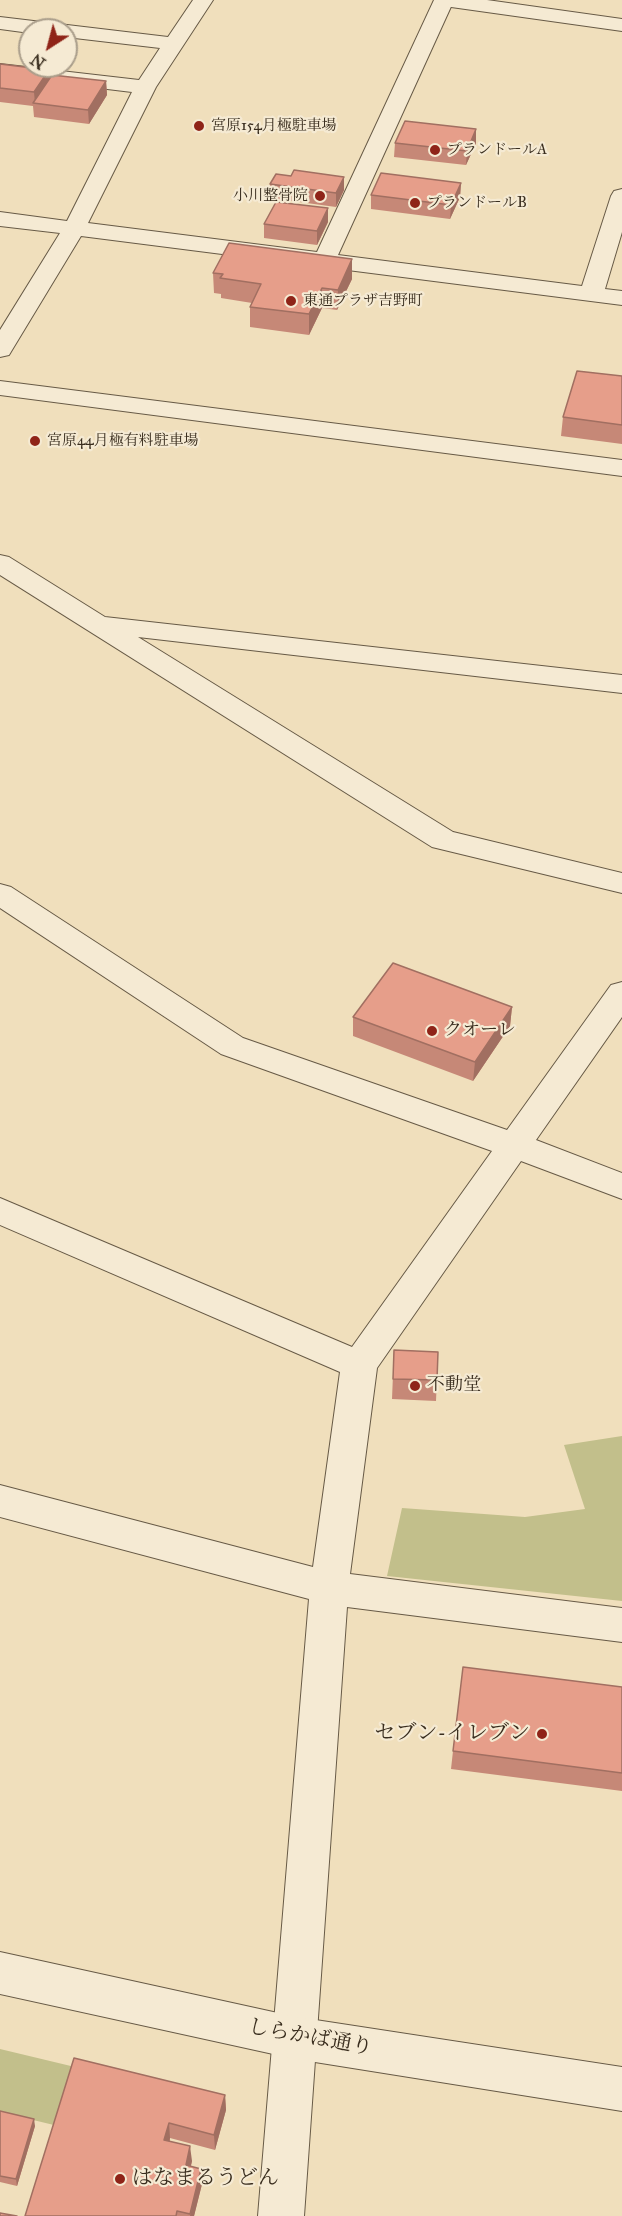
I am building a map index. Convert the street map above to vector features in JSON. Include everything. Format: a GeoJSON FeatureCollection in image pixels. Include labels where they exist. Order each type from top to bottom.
{"type":"FeatureCollection","features":[{"type":"Feature","properties":{"kind":"street"},"geometry":{"type":"LineString","coordinates":[[0,350],[74,229],[145,87],[203,0]]}},
{"type":"Feature","properties":{"kind":"street"},"geometry":{"type":"LineString","coordinates":[[324,261],[444,0],[517,5],[622,25]]}},
{"type":"Feature","properties":{"kind":"street"},"geometry":{"type":"LineString","coordinates":[[0,23],[18,25]]}},
{"type":"Feature","properties":{"kind":"street"},"geometry":{"type":"LineString","coordinates":[[78,32],[175,44]]}},
{"type":"Feature","properties":{"kind":"street"},"geometry":{"type":"LineString","coordinates":[[0,70],[145,87]]}},
{"type":"Feature","properties":{"kind":"street"},"geometry":{"type":"LineString","coordinates":[[591,295],[622,196]]}},
{"type":"Feature","properties":{"kind":"street"},"geometry":{"type":"LineString","coordinates":[[0,219],[622,298]]}},
{"type":"Feature","properties":{"kind":"street"},"geometry":{"type":"LineString","coordinates":[[0,388],[622,468]]}},
{"type":"Feature","properties":{"kind":"street"},"geometry":{"type":"LineString","coordinates":[[0,563],[443,840],[622,883]]}},
{"type":"Feature","properties":{"kind":"street"},"geometry":{"type":"LineString","coordinates":[[97,624],[622,684]]}},
{"type":"Feature","properties":{"kind":"street"},"geometry":{"type":"LineString","coordinates":[[0,894],[232,1046],[622,1186]]}},
{"type":"Feature","properties":{"kind":"street"},"geometry":{"type":"LineString","coordinates":[[281,2216],[329,1588],[359,1365],[622,993]]}},
{"type":"Feature","properties":{"kind":"street"},"geometry":{"type":"LineString","coordinates":[[0,1211],[359,1365]]}},
{"type":"Feature","properties":{"kind":"street"},"geometry":{"type":"LineString","coordinates":[[0,1501],[329,1588],[622,1625]]}},
{"type":"Feature","properties":{"kind":"street","name":"しらかば通り"},"geometry":{"type":"LineString","coordinates":[[0,1973],[296,2038],[622,2089]]}},
{"type":"Feature","properties":{"kind":"shaded area"},"geometry":{"type":"Polygon","coordinates":[[[622,1436],[622,1601],[387,1576],[402,1508],[525,1517],[585,1509],[564,1445],[622,1436]]]}},
{"type":"Feature","properties":{"kind":"shaded area"},"geometry":{"type":"Polygon","coordinates":[[[0,2049],[75,2067],[58,2126],[0,2112],[0,2049]]]}},
{"type":"Feature","properties":{"kind":"building"},"geometry":{"type":"Polygon","coordinates":[[[0,64],[18,66],[18,78],[44,78],[34,92],[0,88],[0,64]]]}},
{"type":"Feature","properties":{"kind":"building"},"geometry":{"type":"Polygon","coordinates":[[[50,78],[106,81],[88,110],[33,103],[50,78]]]}},
{"type":"Feature","properties":{"kind":"building"},"geometry":{"type":"Polygon","coordinates":[[[405,121],[476,129],[467,151],[395,143],[405,121]]]}},
{"type":"Feature","properties":{"kind":"building"},"geometry":{"type":"Polygon","coordinates":[[[294,170],[344,177],[336,193],[270,184],[276,174],[291,176],[294,170]]]}},
{"type":"Feature","properties":{"kind":"building"},"geometry":{"type":"Polygon","coordinates":[[[381,173],[461,183],[451,205],[371,195],[381,173]]]}},
{"type":"Feature","properties":{"kind":"building"},"geometry":{"type":"Polygon","coordinates":[[[276,202],[328,208],[317,231],[264,224],[276,202]]]}},
{"type":"Feature","properties":{"kind":"building"},"geometry":{"type":"Polygon","coordinates":[[[229,243],[352,259],[338,290],[322,288],[309,314],[250,307],[261,284],[220,278],[223,274],[213,273],[229,243]]]}},
{"type":"Feature","properties":{"kind":"building"},"geometry":{"type":"Polygon","coordinates":[[[577,371],[622,376],[622,425],[563,417],[577,371]]]}},
{"type":"Feature","properties":{"kind":"building","name":"クオーレ"},"geometry":{"type":"Polygon","coordinates":[[[393,963],[512,1007],[475,1062],[353,1017],[393,963]]]}},
{"type":"Feature","properties":{"kind":"building"},"geometry":{"type":"Polygon","coordinates":[[[394,1350],[438,1352],[437,1380],[393,1379],[394,1350]]]}},
{"type":"Feature","properties":{"kind":"building"},"geometry":{"type":"Polygon","coordinates":[[[463,1667],[622,1687],[622,1773],[453,1751],[463,1667]]]}},
{"type":"Feature","properties":{"kind":"building"},"geometry":{"type":"Polygon","coordinates":[[[74,2058],[225,2095],[214,2135],[169,2123],[164,2140],[190,2146],[186,2165],[201,2169],[190,2214],[177,2211],[176,2216],[25,2216],[74,2058]]]}},
{"type":"Feature","properties":{"kind":"building"},"geometry":{"type":"Polygon","coordinates":[[[0,2111],[34,2119],[16,2179],[0,2176],[0,2111]]]}},
{"type":"Feature","properties":{"kind":"building"},"geometry":{"type":"Polygon","coordinates":[[[0,2213],[17,2216],[0,2216],[0,2213]]]}},
{"type":"Feature","properties":{"kind":"place","name":"宮原154月極駐車場"},"geometry":{"type":"Point","coordinates":[199,126]}},
{"type":"Feature","properties":{"kind":"place","name":"プランドールA"},"geometry":{"type":"Point","coordinates":[435,150]}},
{"type":"Feature","properties":{"kind":"place","name":"小川整骨院"},"geometry":{"type":"Point","coordinates":[320,196]}},
{"type":"Feature","properties":{"kind":"place","name":"プランドールB"},"geometry":{"type":"Point","coordinates":[415,203]}},
{"type":"Feature","properties":{"kind":"place","name":"東通プラザ吉野町"},"geometry":{"type":"Point","coordinates":[291,301]}},
{"type":"Feature","properties":{"kind":"place","name":"宮原44月極有料駐車場"},"geometry":{"type":"Point","coordinates":[35,441]}},
{"type":"Feature","properties":{"kind":"place","name":"クオーレ"},"geometry":{"type":"Point","coordinates":[432,1031]}},
{"type":"Feature","properties":{"kind":"place","name":"不動堂"},"geometry":{"type":"Point","coordinates":[415,1386]}},
{"type":"Feature","properties":{"kind":"place","name":"セブン-イレブン"},"geometry":{"type":"Point","coordinates":[542,1734]}},
{"type":"Feature","properties":{"kind":"place","name":"はなまるうどん"},"geometry":{"type":"Point","coordinates":[120,2179]}}]}
